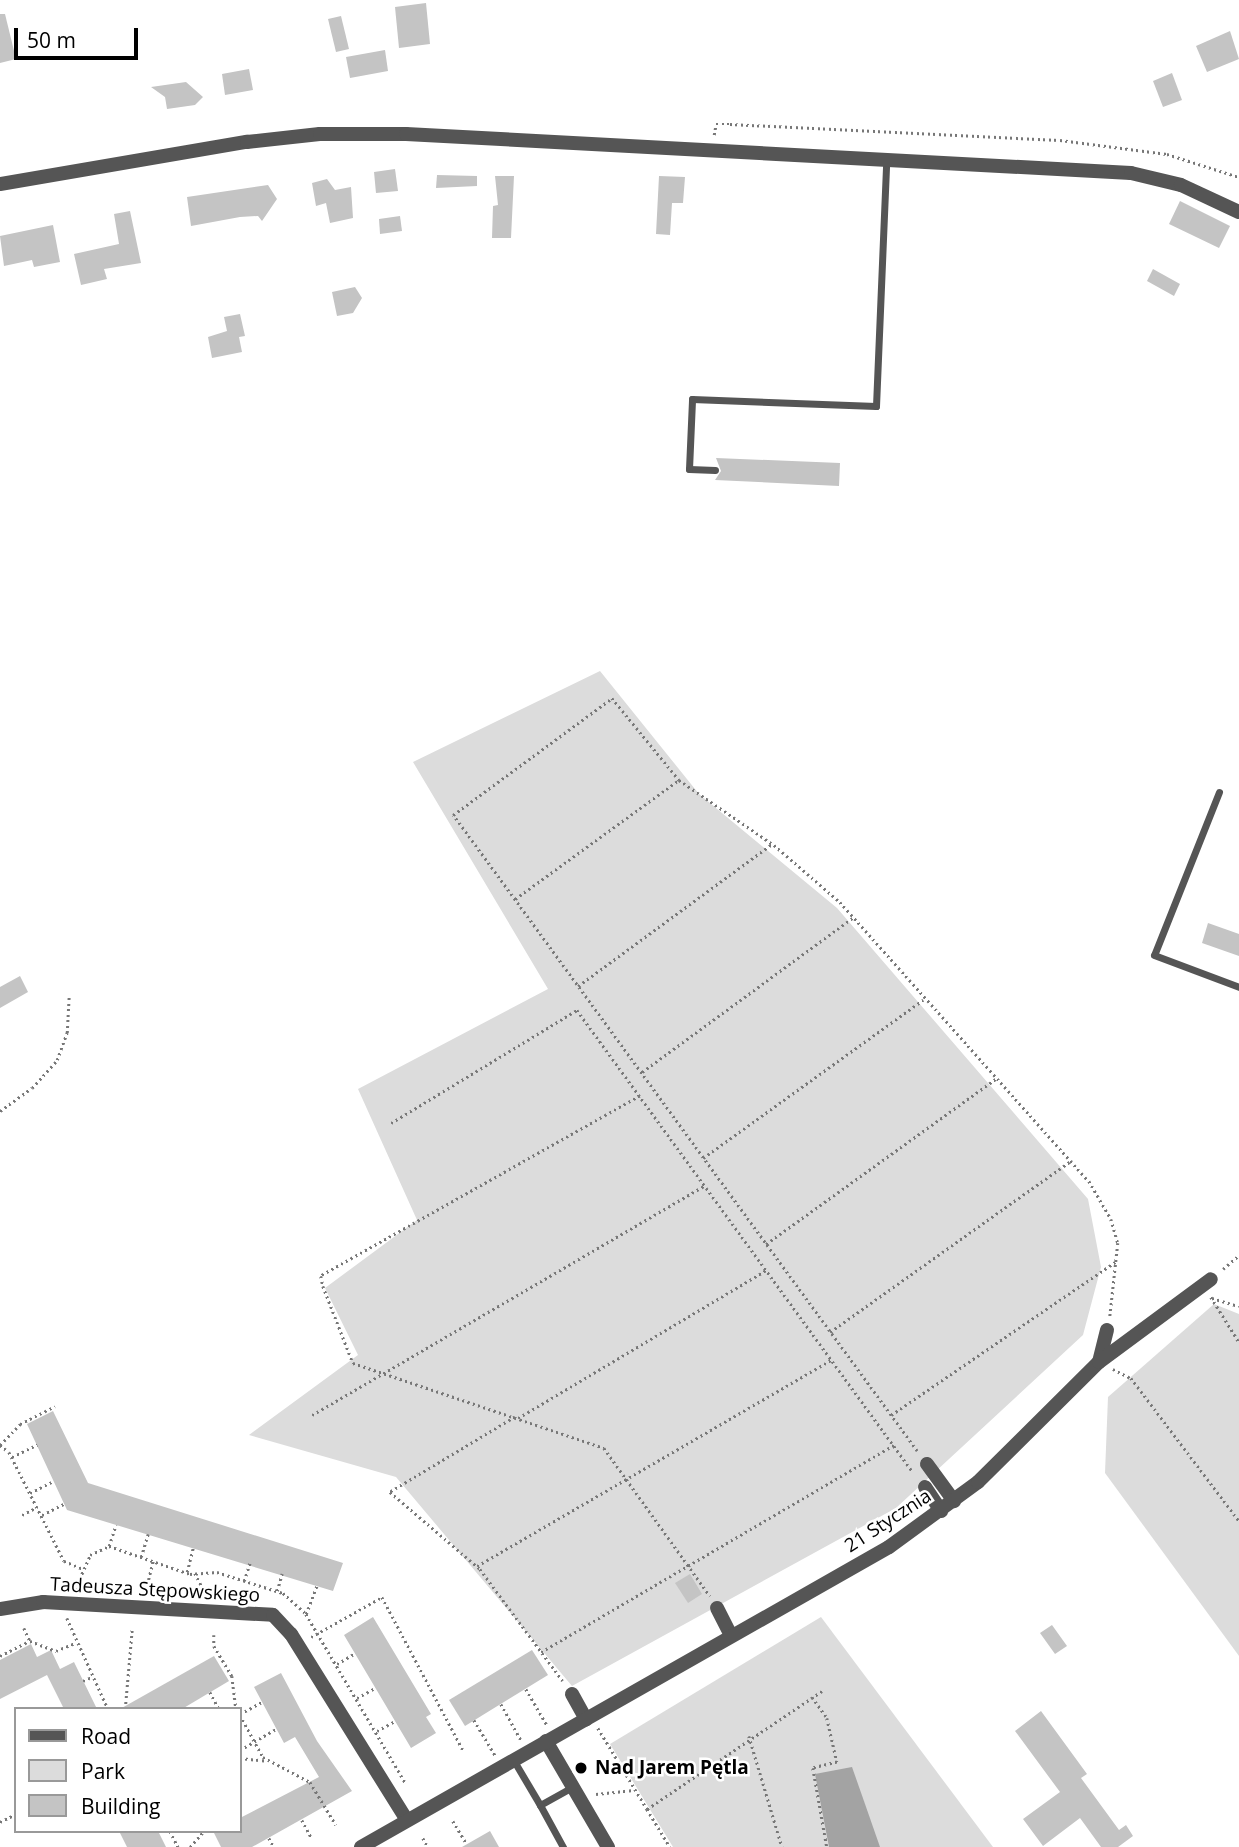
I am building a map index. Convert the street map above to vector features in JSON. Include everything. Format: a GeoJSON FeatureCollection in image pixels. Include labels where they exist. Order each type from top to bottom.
{"type":"FeatureCollection","features":[{"type":"Feature","properties":{"kind":"street"},"geometry":{"type":"LineString","coordinates":[[0,184],[320,134],[405,134],[886,163],[1131,173],[1181,185],[1239,212]]}},
{"type":"Feature","properties":{"kind":"street","name":"21 Stycznia"},"geometry":{"type":"LineString","coordinates":[[360,1847],[889,1547],[954,1501],[1099,1362],[1211,1279]]}},
{"type":"Feature","properties":{"kind":"street"},"geometry":{"type":"LineString","coordinates":[[1099,1362],[1107,1330]]}},
{"type":"Feature","properties":{"kind":"street"},"geometry":{"type":"LineString","coordinates":[[927,1464],[954,1501]]}},
{"type":"Feature","properties":{"kind":"street"},"geometry":{"type":"LineString","coordinates":[[925,1488],[941,1511]]}},
{"type":"Feature","properties":{"kind":"street","name":"Tadeusza Stępowskiego"},"geometry":{"type":"LineString","coordinates":[[0,1609],[43,1602],[273,1615],[296,1641],[407,1821]]}},
{"type":"Feature","properties":{"kind":"street"},"geometry":{"type":"LineString","coordinates":[[717,1608],[731,1636]]}},
{"type":"Feature","properties":{"kind":"street"},"geometry":{"type":"LineString","coordinates":[[572,1694],[589,1718]]}},
{"type":"Feature","properties":{"kind":"street"},"geometry":{"type":"LineString","coordinates":[[550,1739],[601,1845]]}},
{"type":"Feature","properties":{"kind":"lane"},"geometry":{"type":"LineString","coordinates":[[715,470],[689,469],[692,399],[876,407],[886,163]]}},
{"type":"Feature","properties":{"kind":"lane"},"geometry":{"type":"LineString","coordinates":[[1219,792],[1154,955],[1239,987]]}},
{"type":"Feature","properties":{"kind":"lane"},"geometry":{"type":"LineString","coordinates":[[508,1763],[540,1805],[563,1847]]}},
{"type":"Feature","properties":{"kind":"lane"},"geometry":{"type":"LineString","coordinates":[[540,1805],[575,1792]]}},
{"type":"Feature","properties":{"kind":"path"},"geometry":{"type":"LineString","coordinates":[[927,1464],[453,815],[612,698],[679,780],[772,844],[854,918],[923,1000],[1072,1160],[1111,1219],[1118,1260],[1107,1330]]}},
{"type":"Feature","properties":{"kind":"path"},"geometry":{"type":"LineString","coordinates":[[514,899],[679,780]]}},
{"type":"Feature","properties":{"kind":"path"},"geometry":{"type":"LineString","coordinates":[[578,986],[772,844]]}},
{"type":"Feature","properties":{"kind":"path"},"geometry":{"type":"LineString","coordinates":[[642,1072],[854,918]]}},
{"type":"Feature","properties":{"kind":"path"},"geometry":{"type":"LineString","coordinates":[[0,1111],[32,1088],[57,1060],[67,1033],[69,996]]}},
{"type":"Feature","properties":{"kind":"path"},"geometry":{"type":"LineString","coordinates":[[703,1158],[923,1000]]}},
{"type":"Feature","properties":{"kind":"path"},"geometry":{"type":"LineString","coordinates":[[391,1123],[578,1010],[925,1488]]}},
{"type":"Feature","properties":{"kind":"path"},"geometry":{"type":"LineString","coordinates":[[766,1244],[996,1079]]}},
{"type":"Feature","properties":{"kind":"path"},"geometry":{"type":"LineString","coordinates":[[640,1096],[321,1276],[353,1363],[604,1448],[624,1480],[689,1563],[717,1608]]}},
{"type":"Feature","properties":{"kind":"path"},"geometry":{"type":"LineString","coordinates":[[830,1332],[1072,1160]]}},
{"type":"Feature","properties":{"kind":"path"},"geometry":{"type":"LineString","coordinates":[[312,1415],[705,1185]]}},
{"type":"Feature","properties":{"kind":"path"},"geometry":{"type":"LineString","coordinates":[[1211,1279],[1239,1255]]}},
{"type":"Feature","properties":{"kind":"path"},"geometry":{"type":"LineString","coordinates":[[891,1415],[1118,1260]]}},
{"type":"Feature","properties":{"kind":"path"},"geometry":{"type":"LineString","coordinates":[[572,1694],[477,1566],[390,1492],[766,1270]]}},
{"type":"Feature","properties":{"kind":"path"},"geometry":{"type":"LineString","coordinates":[[1239,1306],[1212,1297],[1239,1342]]}},
{"type":"Feature","properties":{"kind":"path"},"geometry":{"type":"LineString","coordinates":[[477,1566],[832,1360]]}},
{"type":"Feature","properties":{"kind":"path"},"geometry":{"type":"LineString","coordinates":[[1131,1378],[1239,1521]]}},
{"type":"Feature","properties":{"kind":"path"},"geometry":{"type":"LineString","coordinates":[[55,1406],[20,1424],[0,1445],[12,1457],[64,1561],[83,1569]]}},
{"type":"Feature","properties":{"kind":"path"},"geometry":{"type":"LineString","coordinates":[[12,1457],[37,1445]]}},
{"type":"Feature","properties":{"kind":"path"},"geometry":{"type":"LineString","coordinates":[[541,1652],[894,1445]]}},
{"type":"Feature","properties":{"kind":"path"},"geometry":{"type":"LineString","coordinates":[[30,1493],[54,1481]]}},
{"type":"Feature","properties":{"kind":"path"},"geometry":{"type":"LineString","coordinates":[[41,1516],[64,1504]]}},
{"type":"Feature","properties":{"kind":"path"},"geometry":{"type":"LineString","coordinates":[[22,1515],[37,1507]]}},
{"type":"Feature","properties":{"kind":"path"},"geometry":{"type":"LineString","coordinates":[[110,1546],[116,1525]]}},
{"type":"Feature","properties":{"kind":"path"},"geometry":{"type":"LineString","coordinates":[[141,1557],[148,1534]]}},
{"type":"Feature","properties":{"kind":"path"},"geometry":{"type":"LineString","coordinates":[[107,1707],[66,1625],[68,1604],[90,1555],[110,1546],[187,1572],[212,1571],[277,1591],[306,1614],[406,1784]]}},
{"type":"Feature","properties":{"kind":"path"},"geometry":{"type":"LineString","coordinates":[[187,1572],[193,1548]]}},
{"type":"Feature","properties":{"kind":"path"},"geometry":{"type":"LineString","coordinates":[[146,1585],[153,1561]]}},
{"type":"Feature","properties":{"kind":"path"},"geometry":{"type":"LineString","coordinates":[[244,1581],[250,1563]]}},
{"type":"Feature","properties":{"kind":"path"},"geometry":{"type":"LineString","coordinates":[[195,1573],[210,1601]]}},
{"type":"Feature","properties":{"kind":"path"},"geometry":{"type":"LineString","coordinates":[[277,1591],[282,1574]]}},
{"type":"Feature","properties":{"kind":"path"},"geometry":{"type":"LineString","coordinates":[[306,1614],[317,1586]]}},
{"type":"Feature","properties":{"kind":"path"},"geometry":{"type":"LineString","coordinates":[[296,1641],[319,1634],[382,1597],[463,1750]]}},
{"type":"Feature","properties":{"kind":"path"},"geometry":{"type":"LineString","coordinates":[[24,1628],[30,1641],[56,1651],[75,1643]]}},
{"type":"Feature","properties":{"kind":"path"},"geometry":{"type":"LineString","coordinates":[[125,1707],[132,1629]]}},
{"type":"Feature","properties":{"kind":"path"},"geometry":{"type":"LineString","coordinates":[[214,1635],[214,1646],[232,1676],[236,1707]]}},
{"type":"Feature","properties":{"kind":"path"},"geometry":{"type":"LineString","coordinates":[[0,1656],[30,1641]]}},
{"type":"Feature","properties":{"kind":"path"},"geometry":{"type":"LineString","coordinates":[[336,1664],[355,1653]]}},
{"type":"Feature","properties":{"kind":"path"},"geometry":{"type":"LineString","coordinates":[[83,1681],[92,1677]]}},
{"type":"Feature","properties":{"kind":"path"},"geometry":{"type":"LineString","coordinates":[[356,1699],[375,1688]]}},
{"type":"Feature","properties":{"kind":"path"},"geometry":{"type":"LineString","coordinates":[[526,1689],[550,1739]]}},
{"type":"Feature","properties":{"kind":"path"},"geometry":{"type":"LineString","coordinates":[[647,1809],[750,1736],[822,1691]]}},
{"type":"Feature","properties":{"kind":"path"},"geometry":{"type":"LineString","coordinates":[[210,1692],[218,1707]]}},
{"type":"Feature","properties":{"kind":"path"},"geometry":{"type":"LineString","coordinates":[[812,1697],[827,1718],[837,1762],[813,1768],[827,1847]]}},
{"type":"Feature","properties":{"kind":"path"},"geometry":{"type":"LineString","coordinates":[[242,1714],[262,1702]]}},
{"type":"Feature","properties":{"kind":"path"},"geometry":{"type":"LineString","coordinates":[[500,1704],[528,1752]]}},
{"type":"Feature","properties":{"kind":"path"},"geometry":{"type":"LineString","coordinates":[[589,1718],[670,1847]]}},
{"type":"Feature","properties":{"kind":"path"},"geometry":{"type":"LineString","coordinates":[[242,1719],[267,1761]]}},
{"type":"Feature","properties":{"kind":"path"},"geometry":{"type":"LineString","coordinates":[[474,1720],[508,1763]]}},
{"type":"Feature","properties":{"kind":"path"},"geometry":{"type":"LineString","coordinates":[[376,1732],[395,1721]]}},
{"type":"Feature","properties":{"kind":"path"},"geometry":{"type":"LineString","coordinates":[[242,1749],[276,1729]]}},
{"type":"Feature","properties":{"kind":"path"},"geometry":{"type":"LineString","coordinates":[[750,1736],[782,1847]]}},
{"type":"Feature","properties":{"kind":"path"},"geometry":{"type":"LineString","coordinates":[[242,1758],[267,1761],[310,1783],[336,1825]]}},
{"type":"Feature","properties":{"kind":"path"},"geometry":{"type":"LineString","coordinates":[[575,1792],[634,1790]]}},
{"type":"Feature","properties":{"kind":"path"},"geometry":{"type":"LineString","coordinates":[[302,1820],[312,1839]]}},
{"type":"Feature","properties":{"kind":"path"},"geometry":{"type":"LineString","coordinates":[[453,1821],[467,1844]]}},
{"type":"Feature","properties":{"kind":"path"},"geometry":{"type":"LineString","coordinates":[[190,1847],[202,1833]]}},
{"type":"Feature","properties":{"kind":"path"},"geometry":{"type":"LineString","coordinates":[[269,1838],[274,1847]]}},
{"type":"Feature","properties":{"kind":"path"},"geometry":{"type":"LineString","coordinates":[[423,1838],[428,1847]]}},
{"type":"Feature","properties":{"kind":"green space"},"geometry":{"type":"Polygon","coordinates":[[[600,671],[699,794],[837,908],[1088,1199],[1101,1267],[1083,1335],[896,1508],[572,1686],[396,1477],[249,1435],[358,1355],[325,1288],[417,1220],[358,1089],[548,989],[413,762],[600,671]]]}},
{"type":"Feature","properties":{"kind":"green space"},"geometry":{"type":"Polygon","coordinates":[[[1214,1304],[1239,1314],[1239,1656],[1105,1473],[1108,1397],[1214,1304]]]}},
{"type":"Feature","properties":{"kind":"green space"},"geometry":{"type":"Polygon","coordinates":[[[821,1617],[993,1847],[673,1847],[610,1744],[821,1617]]]}},
{"type":"Feature","properties":{"kind":"shaded area"},"geometry":{"type":"Polygon","coordinates":[[[852,1767],[880,1847],[829,1847],[815,1774],[852,1767]]]}},
{"type":"Feature","properties":{"kind":"building"},"geometry":{"type":"Polygon","coordinates":[[[426,3],[430,44],[399,48],[395,7],[426,3]]]}},
{"type":"Feature","properties":{"kind":"building"},"geometry":{"type":"Polygon","coordinates":[[[0,14],[5,14],[16,59],[0,63],[0,14]]]}},
{"type":"Feature","properties":{"kind":"building"},"geometry":{"type":"Polygon","coordinates":[[[341,16],[349,49],[336,52],[328,19],[341,16]]]}},
{"type":"Feature","properties":{"kind":"building"},"geometry":{"type":"Polygon","coordinates":[[[1230,31],[1239,59],[1207,72],[1196,46],[1230,31]]]}},
{"type":"Feature","properties":{"kind":"building"},"geometry":{"type":"Polygon","coordinates":[[[385,50],[388,71],[350,78],[346,57],[385,50]]]}},
{"type":"Feature","properties":{"kind":"building"},"geometry":{"type":"Polygon","coordinates":[[[249,69],[253,90],[225,95],[222,74],[249,69]]]}},
{"type":"Feature","properties":{"kind":"building"},"geometry":{"type":"Polygon","coordinates":[[[1172,73],[1182,100],[1163,107],[1153,81],[1172,73]]]}},
{"type":"Feature","properties":{"kind":"building"},"geometry":{"type":"Polygon","coordinates":[[[186,82],[203,97],[195,105],[167,109],[165,97],[151,87],[186,82]]]}},
{"type":"Feature","properties":{"kind":"building"},"geometry":{"type":"Polygon","coordinates":[[[395,169],[398,191],[376,193],[374,172],[395,169]]]}},
{"type":"Feature","properties":{"kind":"building"},"geometry":{"type":"Polygon","coordinates":[[[437,175],[477,176],[477,186],[436,188],[437,175]]]}},
{"type":"Feature","properties":{"kind":"building"},"geometry":{"type":"Polygon","coordinates":[[[495,176],[514,176],[511,238],[492,238],[493,206],[498,205],[495,176]]]}},
{"type":"Feature","properties":{"kind":"building"},"geometry":{"type":"Polygon","coordinates":[[[659,176],[685,177],[683,203],[672,203],[670,235],[656,234],[659,176]]]}},
{"type":"Feature","properties":{"kind":"building"},"geometry":{"type":"Polygon","coordinates":[[[327,179],[335,190],[351,187],[353,218],[330,223],[326,203],[316,206],[312,183],[327,179]]]}},
{"type":"Feature","properties":{"kind":"building"},"geometry":{"type":"Polygon","coordinates":[[[268,185],[277,199],[262,221],[258,216],[240,217],[191,226],[187,197],[268,185]]]}},
{"type":"Feature","properties":{"kind":"building"},"geometry":{"type":"Polygon","coordinates":[[[1180,201],[1230,226],[1219,248],[1169,224],[1180,201]]]}},
{"type":"Feature","properties":{"kind":"building"},"geometry":{"type":"Polygon","coordinates":[[[130,211],[141,263],[104,269],[107,279],[81,285],[74,254],[119,244],[114,214],[130,211]]]}},
{"type":"Feature","properties":{"kind":"building"},"geometry":{"type":"Polygon","coordinates":[[[400,216],[402,231],[380,234],[379,219],[400,216]]]}},
{"type":"Feature","properties":{"kind":"building"},"geometry":{"type":"Polygon","coordinates":[[[53,225],[60,262],[34,267],[32,260],[4,266],[0,236],[53,225]]]}},
{"type":"Feature","properties":{"kind":"building"},"geometry":{"type":"Polygon","coordinates":[[[1153,269],[1180,284],[1174,296],[1147,281],[1153,269]]]}},
{"type":"Feature","properties":{"kind":"building"},"geometry":{"type":"Polygon","coordinates":[[[355,287],[362,298],[353,313],[337,316],[332,292],[355,287]]]}},
{"type":"Feature","properties":{"kind":"building"},"geometry":{"type":"Polygon","coordinates":[[[240,314],[245,336],[239,337],[242,352],[212,358],[208,337],[227,331],[224,317],[240,314]]]}},
{"type":"Feature","properties":{"kind":"building"},"geometry":{"type":"Polygon","coordinates":[[[716,458],[840,463],[839,486],[715,480],[721,471],[716,458]]]}},
{"type":"Feature","properties":{"kind":"building"},"geometry":{"type":"Polygon","coordinates":[[[1208,923],[1239,934],[1239,956],[1202,943],[1208,923]]]}},
{"type":"Feature","properties":{"kind":"building"},"geometry":{"type":"Polygon","coordinates":[[[20,976],[28,992],[0,1008],[0,987],[20,976]]]}},
{"type":"Feature","properties":{"kind":"building"},"geometry":{"type":"Polygon","coordinates":[[[53,1411],[88,1483],[343,1563],[333,1591],[67,1510],[27,1424],[53,1411]]]}},
{"type":"Feature","properties":{"kind":"building"},"geometry":{"type":"Polygon","coordinates":[[[690,1574],[702,1594],[688,1603],[675,1583],[690,1574]]]}},
{"type":"Feature","properties":{"kind":"building"},"geometry":{"type":"Polygon","coordinates":[[[373,1617],[431,1714],[426,1717],[436,1733],[411,1748],[344,1635],[373,1617]]]}},
{"type":"Feature","properties":{"kind":"building"},"geometry":{"type":"Polygon","coordinates":[[[1052,1625],[1067,1646],[1055,1654],[1040,1633],[1052,1625]]]}},
{"type":"Feature","properties":{"kind":"building"},"geometry":{"type":"Polygon","coordinates":[[[31,1644],[37,1657],[51,1650],[60,1669],[74,1662],[96,1707],[63,1707],[47,1675],[0,1699],[0,1660],[31,1644]]]}},
{"type":"Feature","properties":{"kind":"building"},"geometry":{"type":"Polygon","coordinates":[[[532,1650],[548,1675],[465,1726],[449,1700],[532,1650]]]}},
{"type":"Feature","properties":{"kind":"building"},"geometry":{"type":"Polygon","coordinates":[[[214,1656],[229,1681],[185,1707],[124,1707],[214,1656]]]}},
{"type":"Feature","properties":{"kind":"building"},"geometry":{"type":"Polygon","coordinates":[[[281,1673],[317,1741],[352,1791],[252,1847],[221,1847],[214,1833],[242,1833],[242,1817],[319,1777],[295,1737],[284,1743],[254,1687],[281,1673]]]}},
{"type":"Feature","properties":{"kind":"building"},"geometry":{"type":"Polygon","coordinates":[[[1041,1711],[1087,1774],[1081,1778],[1119,1830],[1126,1825],[1133,1836],[1118,1847],[1101,1847],[1080,1818],[1043,1846],[1023,1819],[1060,1792],[1015,1731],[1041,1711]]]}},
{"type":"Feature","properties":{"kind":"building"},"geometry":{"type":"Polygon","coordinates":[[[490,1831],[499,1847],[462,1847],[490,1831]]]}},
{"type":"Feature","properties":{"kind":"building"},"geometry":{"type":"Polygon","coordinates":[[[120,1833],[159,1833],[166,1847],[127,1847],[120,1833]]]}},
{"type":"Feature","properties":{"kind":"place","name":"Nad Jarem Pętla"},"geometry":{"type":"Point","coordinates":[581,1768]}}]}
